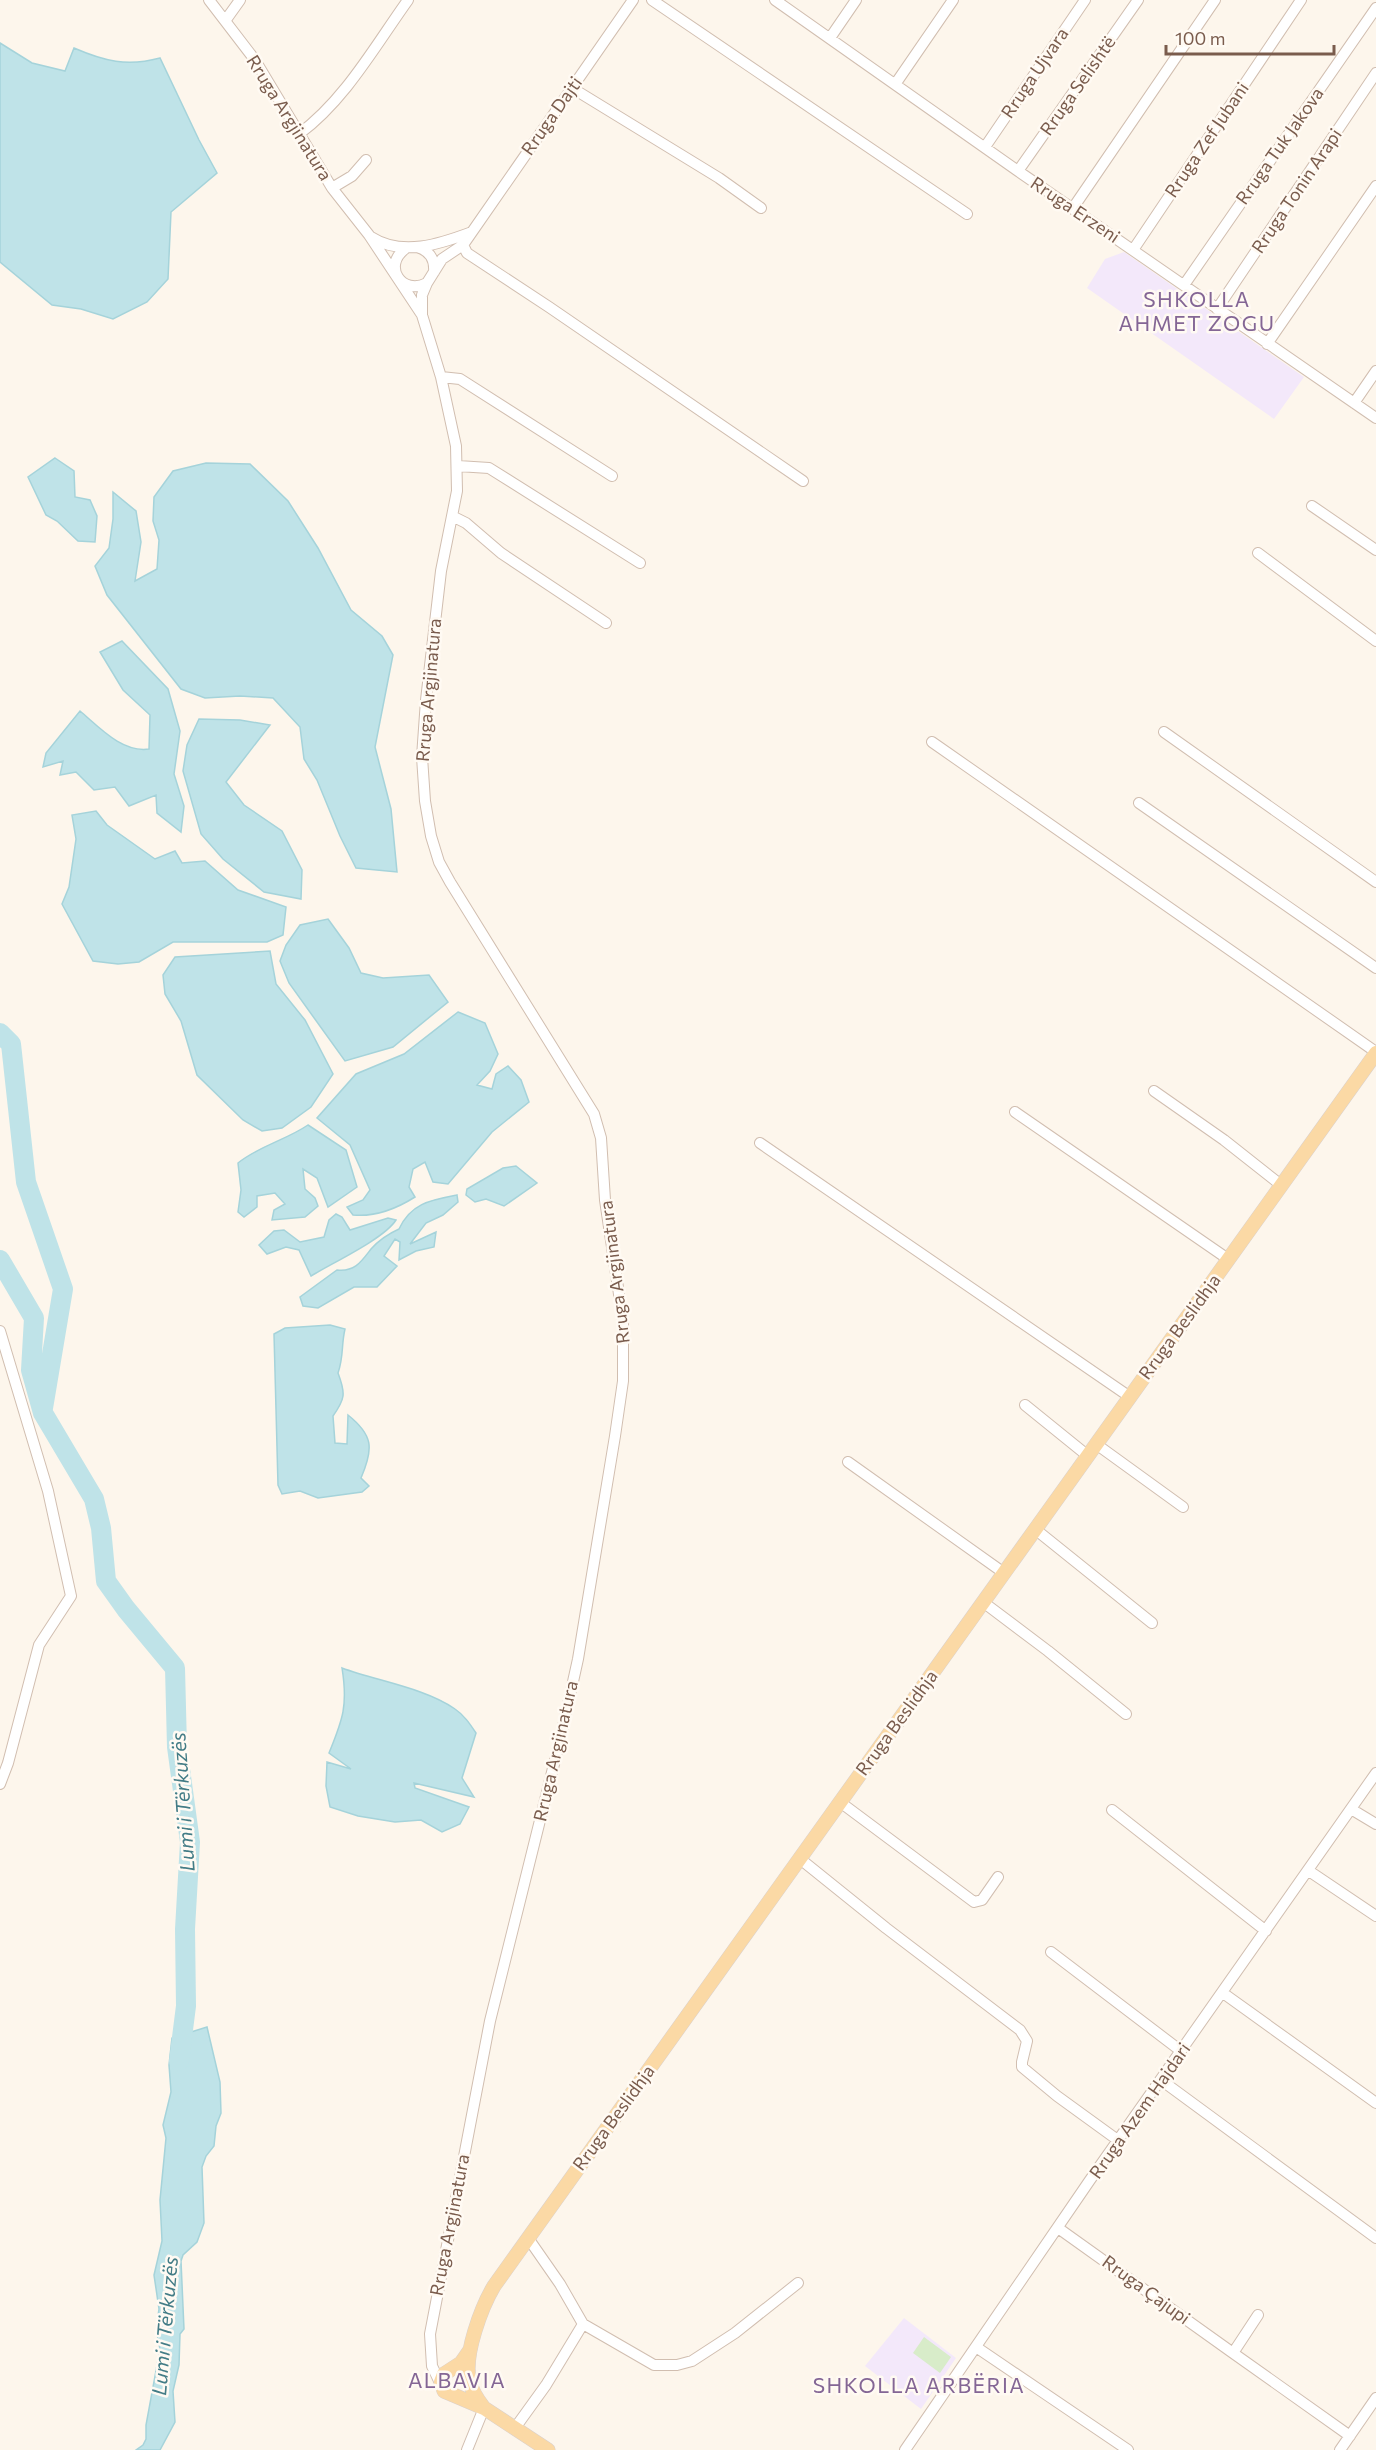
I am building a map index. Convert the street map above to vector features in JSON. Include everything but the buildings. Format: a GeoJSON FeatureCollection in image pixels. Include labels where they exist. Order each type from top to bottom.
{"type":"FeatureCollection","features":[{"type":"Feature","properties":{"kind":"main road","name":"Rruga Beslidhja"},"geometry":{"type":"LineString","coordinates":[[469,2379],[472,2347],[486,2299],[1376,1053]]}},
{"type":"Feature","properties":{"kind":"main road"},"geometry":{"type":"LineString","coordinates":[[472,2347],[461,2363],[444,2374],[442,2387],[448,2394],[484,2408],[548,2450]]}},
{"type":"Feature","properties":{"kind":"main road"},"geometry":{"type":"LineString","coordinates":[[451,2368],[464,2371],[484,2408]]}},
{"type":"Feature","properties":{"kind":"main road"},"geometry":{"type":"LineString","coordinates":[[457,2396],[465,2392],[469,2379]]}},
{"type":"Feature","properties":{"kind":"street","name":"Rruga Argjinatura"},"geometry":{"type":"LineString","coordinates":[[209,0],[255,60],[332,188],[369,235],[422,315],[441,377],[458,466],[457,491],[447,534],[434,626],[422,757],[424,801],[439,862],[594,1114],[602,1148],[605,1200],[625,1340],[623,1381],[615,1436],[578,1659],[490,2021],[429,2334],[432,2366],[442,2387]]}},
{"type":"Feature","properties":{"kind":"street"},"geometry":{"type":"LineString","coordinates":[[225,21],[240,0]]}},
{"type":"Feature","properties":{"kind":"street"},"geometry":{"type":"LineString","coordinates":[[299,134],[334,104],[408,0]]}},
{"type":"Feature","properties":{"kind":"street","name":"Rruga Dajti"},"geometry":{"type":"LineString","coordinates":[[434,272],[442,259],[463,245],[633,0]]}},
{"type":"Feature","properties":{"kind":"street"},"geometry":{"type":"LineString","coordinates":[[651,0],[967,214]]}},
{"type":"Feature","properties":{"kind":"street","name":"Rruga Erzeni"},"geometry":{"type":"LineString","coordinates":[[775,0],[1376,418]]}},
{"type":"Feature","properties":{"kind":"street"},"geometry":{"type":"LineString","coordinates":[[830,38],[856,0]]}},
{"type":"Feature","properties":{"kind":"street"},"geometry":{"type":"LineString","coordinates":[[896,83],[953,0]]}},
{"type":"Feature","properties":{"kind":"street","name":"Rruga Ujvara"},"geometry":{"type":"LineString","coordinates":[[985,147],[1085,0]]}},
{"type":"Feature","properties":{"kind":"street","name":"Rruga Selishtë"},"geometry":{"type":"LineString","coordinates":[[1018,171],[1138,0]]}},
{"type":"Feature","properties":{"kind":"street"},"geometry":{"type":"LineString","coordinates":[[1073,208],[1215,0]]}},
{"type":"Feature","properties":{"kind":"street","name":"Rruga Zef Jubani"},"geometry":{"type":"LineString","coordinates":[[1133,250],[1301,0]]}},
{"type":"Feature","properties":{"kind":"street","name":"Rruga Tuk Jakova"},"geometry":{"type":"LineString","coordinates":[[1184,285],[1376,8]]}},
{"type":"Feature","properties":{"kind":"street","name":"Rruga Tonin Arapi"},"geometry":{"type":"LineString","coordinates":[[1217,309],[1376,73]]}},
{"type":"Feature","properties":{"kind":"street"},"geometry":{"type":"LineString","coordinates":[[572,88],[719,178],[761,208]]}},
{"type":"Feature","properties":{"kind":"street"},"geometry":{"type":"LineString","coordinates":[[332,188],[352,176],[366,160]]}},
{"type":"Feature","properties":{"kind":"street"},"geometry":{"type":"LineString","coordinates":[[1267,344],[1376,186]]}},
{"type":"Feature","properties":{"kind":"street"},"geometry":{"type":"LineString","coordinates":[[369,235],[382,244],[405,249],[448,241],[472,232]]}},
{"type":"Feature","properties":{"kind":"street"},"geometry":{"type":"LineString","coordinates":[[463,245],[467,253],[803,481]]}},
{"type":"Feature","properties":{"kind":"street"},"geometry":{"type":"LineString","coordinates":[[417,247],[429,253],[433,259],[434,272],[422,295],[422,315]]}},
{"type":"Feature","properties":{"kind":"street"},"geometry":{"type":"LineString","coordinates":[[405,249],[396,258],[394,272],[397,278],[407,286],[421,286],[427,283]]}},
{"type":"Feature","properties":{"kind":"street"},"geometry":{"type":"LineString","coordinates":[[1354,403],[1376,371]]}},
{"type":"Feature","properties":{"kind":"street"},"geometry":{"type":"LineString","coordinates":[[441,377],[460,379],[612,476]]}},
{"type":"Feature","properties":{"kind":"street"},"geometry":{"type":"LineString","coordinates":[[458,466],[489,468],[640,562]]}},
{"type":"Feature","properties":{"kind":"street"},"geometry":{"type":"LineString","coordinates":[[1312,506],[1376,550]]}},
{"type":"Feature","properties":{"kind":"street"},"geometry":{"type":"LineString","coordinates":[[452,516],[466,524],[501,553],[606,623]]}},
{"type":"Feature","properties":{"kind":"street"},"geometry":{"type":"LineString","coordinates":[[1258,553],[1376,641]]}},
{"type":"Feature","properties":{"kind":"street"},"geometry":{"type":"LineString","coordinates":[[1164,732],[1376,882]]}},
{"type":"Feature","properties":{"kind":"street"},"geometry":{"type":"LineString","coordinates":[[932,742],[1376,1053]]}},
{"type":"Feature","properties":{"kind":"street"},"geometry":{"type":"LineString","coordinates":[[1139,803],[1376,968]]}},
{"type":"Feature","properties":{"kind":"street"},"geometry":{"type":"LineString","coordinates":[[1154,1091],[1224,1140],[1281,1185]]}},
{"type":"Feature","properties":{"kind":"street"},"geometry":{"type":"LineString","coordinates":[[1015,1112],[1228,1259]]}},
{"type":"Feature","properties":{"kind":"street"},"geometry":{"type":"LineString","coordinates":[[760,1143],[1130,1397]]}},
{"type":"Feature","properties":{"kind":"street"},"geometry":{"type":"LineString","coordinates":[[0,1331],[48,1491],[71,1596],[39,1645],[8,1763],[0,1784]]}},
{"type":"Feature","properties":{"kind":"street"},"geometry":{"type":"LineString","coordinates":[[1025,1405],[1183,1507]]}},
{"type":"Feature","properties":{"kind":"street"},"geometry":{"type":"LineString","coordinates":[[848,1462],[1004,1573]]}},
{"type":"Feature","properties":{"kind":"street"},"geometry":{"type":"LineString","coordinates":[[1035,1530],[1152,1623]]}},
{"type":"Feature","properties":{"kind":"street"},"geometry":{"type":"LineString","coordinates":[[983,1602],[1057,1657],[1126,1714]]}},
{"type":"Feature","properties":{"kind":"street","name":"Rruga Azem Hajdari"},"geometry":{"type":"LineString","coordinates":[[905,2450],[1376,1773]]}},
{"type":"Feature","properties":{"kind":"street"},"geometry":{"type":"LineString","coordinates":[[840,1802],[974,1902],[982,1900],[998,1877]]}},
{"type":"Feature","properties":{"kind":"street"},"geometry":{"type":"LineString","coordinates":[[1351,1809],[1376,1824]]}},
{"type":"Feature","properties":{"kind":"street"},"geometry":{"type":"LineString","coordinates":[[1112,1810],[1266,1931]]}},
{"type":"Feature","properties":{"kind":"street"},"geometry":{"type":"LineString","coordinates":[[799,1858],[886,1928],[1020,2030],[1027,2041],[1022,2067],[1057,2096],[1119,2141]]}},
{"type":"Feature","properties":{"kind":"street"},"geometry":{"type":"LineString","coordinates":[[1309,1870],[1376,1916]]}},
{"type":"Feature","properties":{"kind":"street"},"geometry":{"type":"LineString","coordinates":[[1051,1952],[1181,2051]]}},
{"type":"Feature","properties":{"kind":"street"},"geometry":{"type":"LineString","coordinates":[[1223,1993],[1376,2103]]}},
{"type":"Feature","properties":{"kind":"street"},"geometry":{"type":"LineString","coordinates":[[1161,2080],[1376,2238]]}},
{"type":"Feature","properties":{"kind":"street","name":"Rruga Çajupi"},"geometry":{"type":"LineString","coordinates":[[1058,2228],[1350,2436]]}},
{"type":"Feature","properties":{"kind":"street"},"geometry":{"type":"LineString","coordinates":[[528,2238],[560,2284],[583,2324],[654,2366],[677,2365],[692,2361],[727,2339],[798,2283]]}},
{"type":"Feature","properties":{"kind":"street"},"geometry":{"type":"LineString","coordinates":[[1233,2353],[1258,2315]]}},
{"type":"Feature","properties":{"kind":"street"},"geometry":{"type":"LineString","coordinates":[[514,2428],[546,2385],[583,2324]]}},
{"type":"Feature","properties":{"kind":"street"},"geometry":{"type":"LineString","coordinates":[[429,2334],[438,2361],[451,2368]]}},
{"type":"Feature","properties":{"kind":"street"},"geometry":{"type":"LineString","coordinates":[[976,2347],[1128,2450]]}},
{"type":"Feature","properties":{"kind":"street"},"geometry":{"type":"LineString","coordinates":[[1340,2450],[1376,2398]]}},
{"type":"Feature","properties":{"kind":"street"},"geometry":{"type":"LineString","coordinates":[[467,2450],[484,2408]]}},
{"type":"Feature","properties":{"kind":"shaded area"},"geometry":{"type":"Polygon","coordinates":[[[1124,252],[1304,377],[1274,419],[1087,288],[1105,259],[1124,252]]]}},
{"type":"Feature","properties":{"kind":"shaded area"},"geometry":{"type":"Polygon","coordinates":[[[904,2318],[956,2358],[921,2409],[865,2366],[904,2318]]]}},
{"type":"Feature","properties":{"kind":"green space"},"geometry":{"type":"Polygon","coordinates":[[[924,2337],[951,2357],[940,2373],[913,2353],[924,2337]]]}},
{"type":"Feature","properties":{"kind":"water"},"geometry":{"type":"Polygon","coordinates":[[[0,43],[32,63],[65,71],[74,48],[116,61],[137,62],[160,58],[217,173],[171,212],[168,279],[147,302],[113,319],[81,309],[52,305],[0,262],[0,43]]]}},
{"type":"Feature","properties":{"kind":"water"},"geometry":{"type":"Polygon","coordinates":[[[55,458],[74,471],[75,497],[90,500],[97,516],[95,542],[78,541],[57,521],[46,515],[28,477],[55,458]]]}},
{"type":"Feature","properties":{"kind":"water"},"geometry":{"type":"Polygon","coordinates":[[[206,463],[250,464],[288,501],[318,548],[351,610],[382,636],[393,655],[375,747],[391,809],[397,872],[356,868],[317,780],[304,759],[300,727],[273,698],[240,696],[205,698],[181,689],[107,595],[95,566],[109,548],[113,519],[113,492],[136,511],[141,542],[135,581],[157,569],[159,540],[153,521],[154,497],[173,471],[206,463]]]}},
{"type":"Feature","properties":{"kind":"water"},"geometry":{"type":"Polygon","coordinates":[[[122,641],[168,689],[180,731],[174,774],[184,806],[181,832],[157,813],[156,795],[129,806],[115,787],[94,790],[76,772],[60,775],[63,761],[43,767],[46,753],[80,711],[120,743],[139,749],[149,749],[150,715],[123,690],[100,652],[122,641]]]}},
{"type":"Feature","properties":{"kind":"water"},"geometry":{"type":"Polygon","coordinates":[[[199,719],[240,720],[270,725],[226,782],[244,805],[282,831],[302,870],[301,899],[264,892],[223,859],[201,834],[183,771],[187,745],[199,719]]]}},
{"type":"Feature","properties":{"kind":"water"},"geometry":{"type":"Polygon","coordinates":[[[96,811],[107,825],[155,859],[175,851],[182,863],[205,861],[238,890],[286,907],[283,935],[267,942],[173,942],[139,962],[118,964],[93,961],[62,904],[69,887],[76,839],[72,815],[96,811]]]}},
{"type":"Feature","properties":{"kind":"water"},"geometry":{"type":"Polygon","coordinates":[[[328,919],[349,948],[361,973],[383,978],[429,975],[448,1002],[393,1047],[345,1061],[289,983],[280,961],[286,945],[300,925],[328,919]]]}},
{"type":"Feature","properties":{"kind":"water"},"geometry":{"type":"Polygon","coordinates":[[[270,951],[276,984],[305,1020],[333,1074],[311,1107],[282,1128],[262,1131],[243,1120],[197,1075],[181,1021],[165,994],[163,975],[175,957],[270,951]]]}},
{"type":"Feature","properties":{"kind":"water"},"geometry":{"type":"Polygon","coordinates":[[[458,1012],[485,1023],[498,1054],[490,1071],[477,1085],[492,1089],[496,1074],[508,1066],[521,1080],[529,1102],[492,1132],[448,1184],[433,1182],[425,1162],[413,1169],[409,1187],[415,1197],[385,1211],[369,1215],[353,1215],[347,1207],[363,1200],[370,1190],[350,1145],[317,1118],[356,1074],[404,1054],[458,1012]]]}},
{"type":"Feature","properties":{"kind":"water"},"geometry":{"type":"Polygon","coordinates":[[[308,1125],[346,1150],[357,1187],[328,1207],[317,1178],[303,1169],[305,1189],[315,1198],[318,1206],[305,1217],[272,1220],[274,1210],[285,1204],[275,1193],[257,1196],[257,1207],[244,1217],[238,1212],[241,1190],[238,1163],[308,1125]]]}},
{"type":"Feature","properties":{"kind":"water"},"geometry":{"type":"Polygon","coordinates":[[[516,1166],[537,1183],[504,1206],[486,1199],[475,1202],[466,1195],[467,1189],[503,1168],[516,1166]]]}},
{"type":"Feature","properties":{"kind":"water"},"geometry":{"type":"Polygon","coordinates":[[[457,1195],[458,1202],[443,1215],[426,1223],[410,1244],[436,1232],[434,1247],[416,1251],[399,1260],[400,1242],[395,1239],[384,1256],[397,1266],[377,1287],[354,1287],[318,1308],[303,1306],[300,1297],[337,1270],[353,1268],[361,1262],[377,1243],[399,1229],[409,1213],[430,1201],[457,1195]]]}},
{"type":"Feature","properties":{"kind":"water"},"geometry":{"type":"Polygon","coordinates":[[[336,1214],[342,1217],[350,1230],[388,1218],[396,1220],[369,1243],[311,1276],[299,1250],[286,1247],[267,1254],[259,1245],[274,1231],[284,1230],[300,1242],[324,1237],[329,1220],[336,1214]]]}},
{"type":"Feature","properties":{"kind":"water"},"geometry":{"type":"Polygon","coordinates":[[[330,1325],[345,1329],[338,1373],[343,1396],[333,1416],[335,1443],[347,1444],[348,1415],[367,1436],[368,1458],[361,1478],[369,1486],[362,1492],[318,1498],[300,1491],[282,1494],[278,1485],[274,1334],[285,1328],[330,1325]]]}},
{"type":"Feature","properties":{"kind":"water"},"geometry":{"type":"Polygon","coordinates":[[[342,1668],[430,1696],[455,1709],[469,1723],[476,1733],[462,1778],[474,1797],[414,1783],[415,1788],[469,1807],[460,1824],[442,1832],[421,1820],[395,1822],[358,1816],[330,1807],[326,1786],[327,1762],[351,1769],[329,1753],[343,1712],[342,1668]]]}},
{"type":"Feature","properties":{"kind":"water"},"geometry":{"type":"Polygon","coordinates":[[[207,2027],[220,2082],[221,2113],[216,2126],[214,2146],[206,2156],[202,2167],[204,2223],[197,2242],[183,2255],[181,2261],[184,2329],[180,2334],[179,2365],[173,2391],[175,2422],[160,2450],[136,2450],[143,2445],[146,2439],[146,2425],[160,2349],[156,2329],[159,2309],[154,2275],[162,2241],[160,2200],[166,2138],[163,2125],[171,2092],[169,2065],[172,2038],[207,2027]]]}},
{"type":"Feature","properties":{"kind":"waterway"},"geometry":{"type":"LineString","coordinates":[[0,1033],[11,1044],[26,1182],[63,1289],[43,1408]]}},
{"type":"Feature","properties":{"kind":"waterway","name":"Lumi i Tërkuzës"},"geometry":{"type":"LineString","coordinates":[[0,1260],[34,1318],[31,1370],[43,1413],[94,1499],[101,1528],[106,1581],[175,1668],[177,1747],[190,1842],[185,1929],[186,2006],[179,2061]]}},
{"type":"Feature","properties":{"kind":"district","name":"SHKOLLA AHMET ZOGU"},"geometry":{"type":"Point","coordinates":[1197,312]}},
{"type":"Feature","properties":{"kind":"district","name":"ALBAVIA"},"geometry":{"type":"Point","coordinates":[457,2381]}},
{"type":"Feature","properties":{"kind":"district","name":"SHKOLLA ARBËRIA"},"geometry":{"type":"Point","coordinates":[919,2386]}}]}
